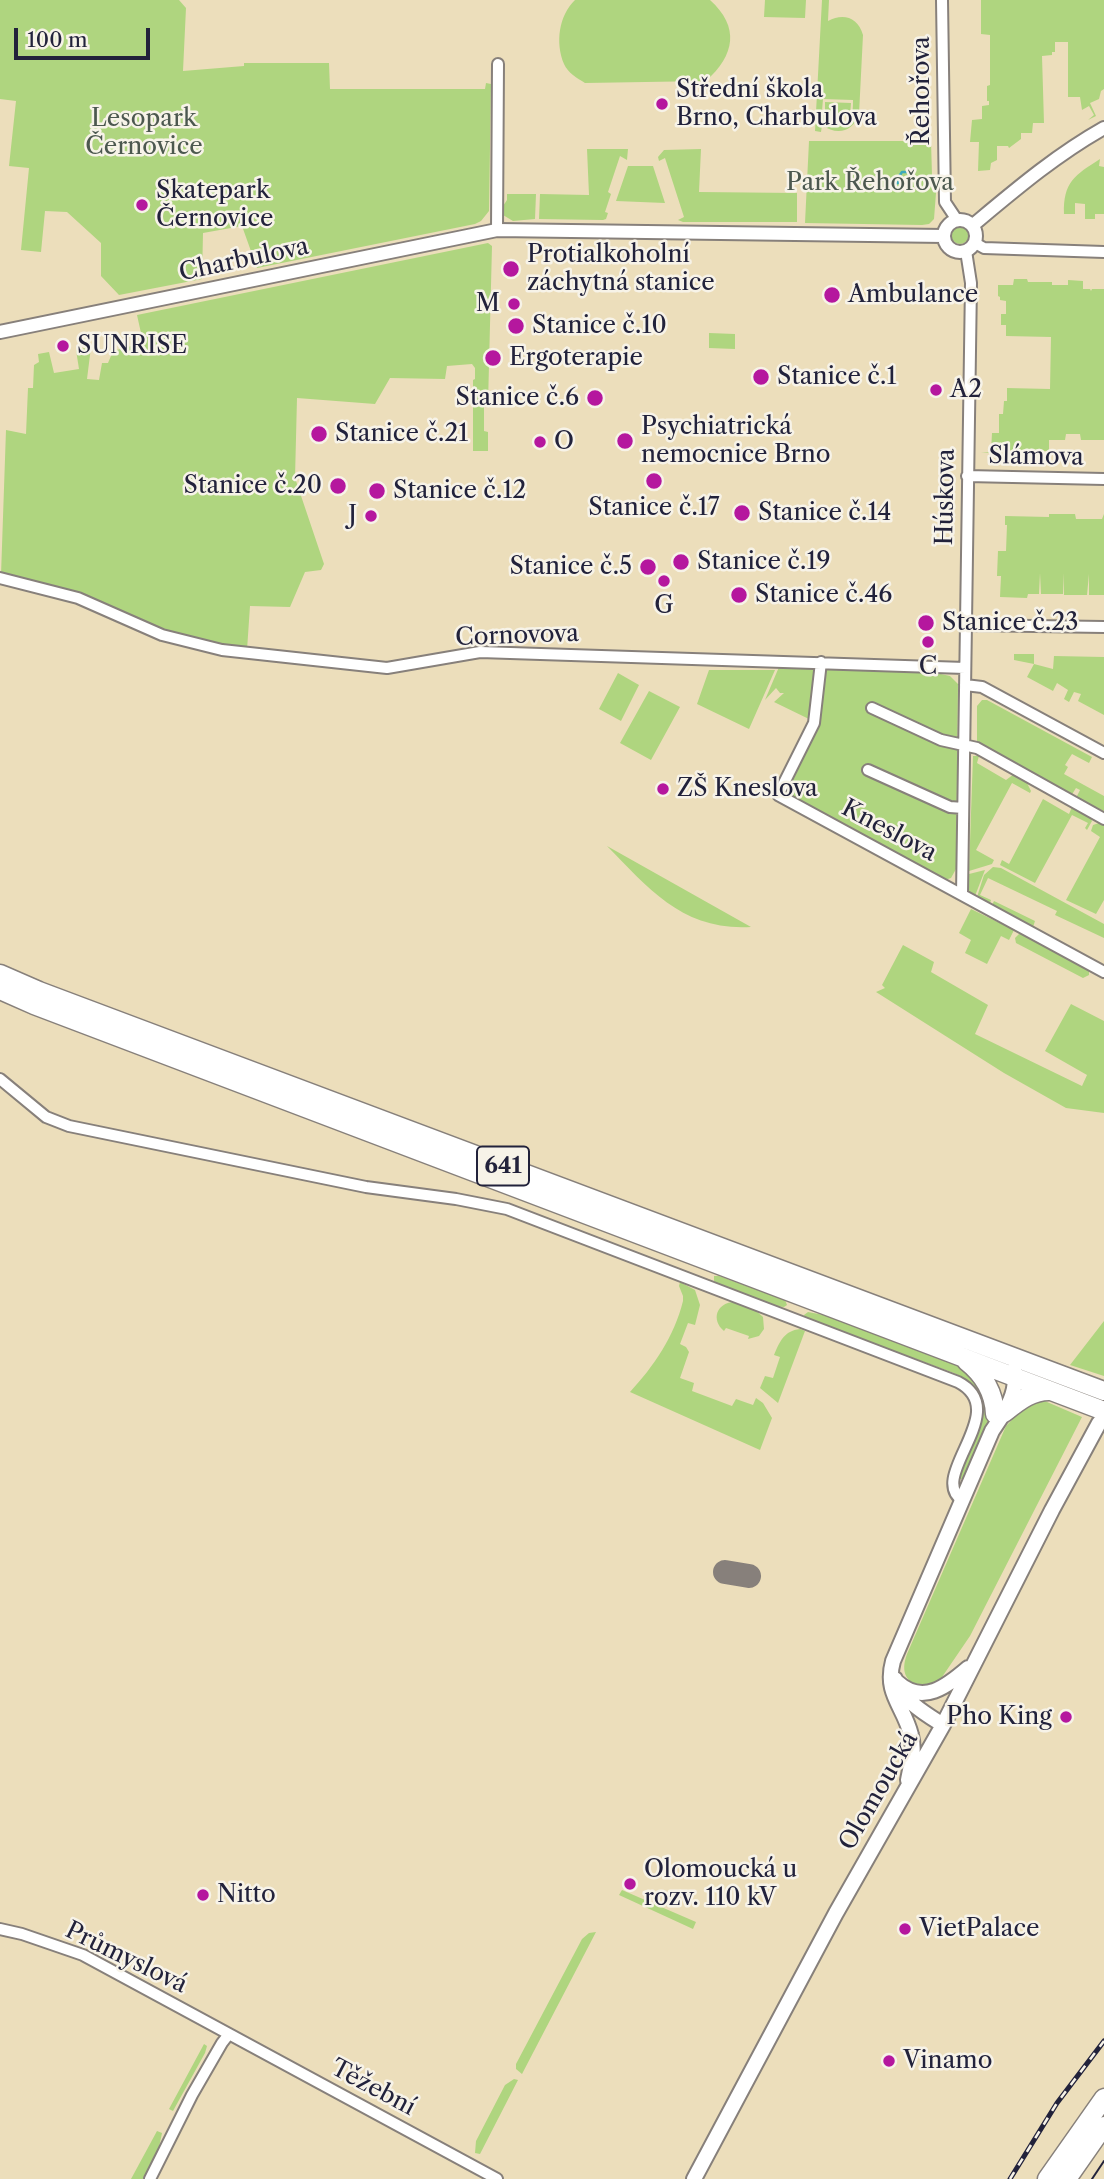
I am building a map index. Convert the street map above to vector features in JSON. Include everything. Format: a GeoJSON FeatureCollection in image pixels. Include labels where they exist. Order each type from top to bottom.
{"type":"FeatureCollection","features":[{"type":"Feature","properties":{"kind":"highway","name":"641"},"geometry":{"type":"LineString","coordinates":[[0,974],[52,996],[1104,1391]]}},
{"type":"Feature","properties":{"kind":"highway","name":"641"},"geometry":{"type":"LineString","coordinates":[[0,990],[1015,1376],[1077,1401],[1101,1417]]}},
{"type":"Feature","properties":{"kind":"highway"},"geometry":{"type":"LineString","coordinates":[[955,1353],[983,1377],[993,1395],[997,1420],[1025,1398],[1041,1391],[1051,1391]]}},
{"type":"Feature","properties":{"kind":"highway"},"geometry":{"type":"LineString","coordinates":[[1047,2179],[1104,2098]]}},
{"type":"Feature","properties":{"kind":"highway"},"geometry":{"type":"LineString","coordinates":[[1068,2179],[1104,2126]]}},
{"type":"Feature","properties":{"kind":"main road"},"geometry":{"type":"LineString","coordinates":[[1008,1356],[1015,1376]]}},
{"type":"Feature","properties":{"kind":"main road"},"geometry":{"type":"LineString","coordinates":[[904,1795],[912,1759],[912,1742],[910,1731],[891,1690],[891,1668],[997,1420],[1006,1385],[1023,1369],[1034,1365]]}},
{"type":"Feature","properties":{"kind":"main road","name":"Olomoucká"},"geometry":{"type":"LineString","coordinates":[[694,2179],[836,1913],[943,1725],[1101,1417]]}},
{"type":"Feature","properties":{"kind":"main road"},"geometry":{"type":"LineString","coordinates":[[896,1653],[893,1667],[898,1687],[907,1699],[943,1725]]}},
{"type":"Feature","properties":{"kind":"main road"},"geometry":{"type":"LineString","coordinates":[[894,1679],[906,1688],[930,1693],[949,1684],[975,1663]]}},
{"type":"Feature","properties":{"kind":"street","name":"Řehořova"},"geometry":{"type":"LineString","coordinates":[[942,0],[945,202],[957,220]]}},
{"type":"Feature","properties":{"kind":"street"},"geometry":{"type":"LineString","coordinates":[[497,230],[498,64]]}},
{"type":"Feature","properties":{"kind":"street"},"geometry":{"type":"LineString","coordinates":[[973,225],[1064,152],[1104,128]]}},
{"type":"Feature","properties":{"kind":"street"},"geometry":{"type":"LineString","coordinates":[[971,247],[976,235],[973,225],[966,220],[949,224],[944,236],[945,242],[958,252],[971,247],[1104,252]]}},
{"type":"Feature","properties":{"kind":"street","name":"Charbulova"},"geometry":{"type":"LineString","coordinates":[[0,332],[497,230],[944,236]]}},
{"type":"Feature","properties":{"kind":"street","name":"Húskova"},"geometry":{"type":"LineString","coordinates":[[962,894],[971,247]]}},
{"type":"Feature","properties":{"kind":"street","name":"Slámova"},"geometry":{"type":"LineString","coordinates":[[967,476],[1104,479]]}},
{"type":"Feature","properties":{"kind":"street","name":"Cornovova"},"geometry":{"type":"LineString","coordinates":[[0,578],[78,598],[162,635],[222,650],[387,668],[480,652],[965,668]]}},
{"type":"Feature","properties":{"kind":"street"},"geometry":{"type":"LineString","coordinates":[[965,625],[1104,627]]}},
{"type":"Feature","properties":{"kind":"street","name":"Kneslova"},"geometry":{"type":"LineString","coordinates":[[821,663],[814,723],[778,795],[1104,972]]}},
{"type":"Feature","properties":{"kind":"street"},"geometry":{"type":"LineString","coordinates":[[965,685],[982,687],[1104,753]]}},
{"type":"Feature","properties":{"kind":"street"},"geometry":{"type":"LineString","coordinates":[[872,708],[941,740],[977,748],[1104,819]]}},
{"type":"Feature","properties":{"kind":"street"},"geometry":{"type":"LineString","coordinates":[[868,770],[950,807],[963,808]]}},
{"type":"Feature","properties":{"kind":"street"},"geometry":{"type":"LineString","coordinates":[[0,1079],[46,1117],[69,1126],[366,1187],[508,1209],[958,1382],[974,1397],[977,1411],[974,1428],[952,1482],[956,1496],[963,1501]]}},
{"type":"Feature","properties":{"kind":"street","name":"Průmyslová"},"geometry":{"type":"LineString","coordinates":[[0,1929],[83,1955],[229,2034]]}},
{"type":"Feature","properties":{"kind":"street"},"geometry":{"type":"LineString","coordinates":[[150,2179],[192,2095],[229,2034]]}},
{"type":"Feature","properties":{"kind":"street","name":"Těžební"},"geometry":{"type":"LineString","coordinates":[[229,2034],[497,2179]]}},
{"type":"Feature","properties":{"kind":"green space","name":"Lesopark Černovice"},"geometry":{"type":"Polygon","coordinates":[[[0,0],[179,0],[186,8],[183,71],[244,66],[244,63],[329,63],[330,89],[485,89],[486,83],[491,84],[489,211],[475,224],[257,268],[242,226],[203,233],[202,279],[119,295],[101,276],[101,243],[67,212],[45,211],[41,252],[21,250],[29,168],[9,166],[16,101],[0,99],[0,0]]]}},
{"type":"Feature","properties":{"kind":"green space"},"geometry":{"type":"Polygon","coordinates":[[[575,0],[710,0],[720,10],[730,31],[728,51],[716,71],[706,81],[585,83],[573,75],[561,56],[559,38],[562,21],[575,0]]]}},
{"type":"Feature","properties":{"kind":"green space"},"geometry":{"type":"Polygon","coordinates":[[[765,0],[806,0],[805,18],[764,17],[765,0]]]}},
{"type":"Feature","properties":{"kind":"green space"},"geometry":{"type":"Polygon","coordinates":[[[822,0],[829,0],[828,21],[839,17],[849,18],[858,24],[863,35],[859,114],[853,125],[844,130],[833,130],[822,125],[821,132],[815,131],[822,0]],[[823,99],[822,111],[829,122],[841,125],[850,118],[853,100],[823,99]]]}},
{"type":"Feature","properties":{"kind":"green space"},"geometry":{"type":"Polygon","coordinates":[[[981,0],[1104,0],[1104,89],[1099,99],[1090,103],[1096,116],[1088,120],[1094,115],[1089,106],[1082,110],[1080,97],[1068,97],[1068,42],[1055,42],[1055,52],[1042,56],[1044,123],[1033,123],[1032,133],[1021,133],[1021,139],[1009,148],[997,146],[997,160],[991,163],[990,170],[978,171],[979,142],[970,142],[972,120],[982,119],[982,106],[989,105],[987,86],[990,85],[990,35],[981,34],[981,0]]]}},
{"type":"Feature","properties":{"kind":"green space"},"geometry":{"type":"Polygon","coordinates":[[[825,102],[851,103],[850,116],[825,115],[825,102]]]}},
{"type":"Feature","properties":{"kind":"green space","name":"Park Řehořova"},"geometry":{"type":"Polygon","coordinates":[[[809,141],[931,141],[932,175],[936,193],[934,219],[929,224],[922,225],[805,223],[809,141]]]}},
{"type":"Feature","properties":{"kind":"green space"},"geometry":{"type":"Polygon","coordinates":[[[587,149],[628,149],[627,160],[620,156],[608,192],[611,194],[605,212],[608,213],[606,219],[539,219],[540,194],[589,195],[587,149]]]}},
{"type":"Feature","properties":{"kind":"green space"},"geometry":{"type":"Polygon","coordinates":[[[701,149],[699,192],[797,193],[797,222],[678,220],[684,217],[665,158],[659,161],[658,157],[664,150],[701,149]]]}},
{"type":"Feature","properties":{"kind":"green space"},"geometry":{"type":"Polygon","coordinates":[[[1100,159],[1099,166],[1104,167],[1104,214],[1095,214],[1095,219],[1085,219],[1085,204],[1075,203],[1075,214],[1064,214],[1066,194],[1072,180],[1100,159]]]}},
{"type":"Feature","properties":{"kind":"green space"},"geometry":{"type":"Polygon","coordinates":[[[628,166],[653,166],[665,203],[616,201],[628,166]]]}},
{"type":"Feature","properties":{"kind":"green space"},"geometry":{"type":"Polygon","coordinates":[[[507,194],[536,194],[535,219],[513,221],[503,215],[501,209],[507,200],[507,194]]]}},
{"type":"Feature","properties":{"kind":"green space"},"geometry":{"type":"Polygon","coordinates":[[[960,226],[966,229],[969,235],[966,241],[960,244],[954,241],[951,235],[954,229],[960,226]]]}},
{"type":"Feature","properties":{"kind":"green space"},"geometry":{"type":"Polygon","coordinates":[[[488,243],[492,246],[488,404],[484,405],[484,431],[488,432],[488,451],[473,451],[475,368],[472,364],[447,366],[445,379],[390,378],[375,404],[297,398],[295,478],[324,564],[321,570],[305,572],[290,607],[250,606],[247,650],[184,637],[1,575],[6,430],[26,434],[28,388],[33,388],[34,365],[39,362],[38,354],[49,352],[54,373],[79,369],[76,350],[91,347],[87,379],[99,380],[102,363],[108,363],[113,351],[139,344],[141,333],[137,315],[488,243]]]}},
{"type":"Feature","properties":{"kind":"green space"},"geometry":{"type":"Polygon","coordinates":[[[1014,279],[1052,282],[1052,285],[1068,285],[1068,280],[1083,281],[1083,289],[1104,289],[1104,440],[1081,440],[1080,434],[1066,434],[1065,440],[1049,440],[1049,451],[992,450],[992,453],[981,453],[991,452],[992,433],[999,433],[999,414],[1003,414],[1004,401],[1007,401],[1007,388],[1050,389],[1051,337],[1006,336],[1006,325],[1001,325],[1001,314],[1006,314],[1006,301],[1000,300],[998,296],[998,285],[1013,285],[1014,279]]]}},
{"type":"Feature","properties":{"kind":"green space"},"geometry":{"type":"Polygon","coordinates":[[[709,333],[735,334],[735,349],[709,348],[709,333]]]}},
{"type":"Feature","properties":{"kind":"green space"},"geometry":{"type":"Polygon","coordinates":[[[1049,514],[1075,514],[1076,519],[1102,519],[1104,514],[1104,595],[1089,595],[1089,574],[1087,595],[1064,595],[1064,573],[1063,594],[1041,594],[1040,573],[1039,594],[1028,594],[1027,598],[1000,597],[998,551],[1006,551],[1005,516],[1049,517],[1049,514]]]}},
{"type":"Feature","properties":{"kind":"green space"},"geometry":{"type":"Polygon","coordinates":[[[1014,654],[1034,654],[1034,664],[1014,660],[1014,654]]]}},
{"type":"Feature","properties":{"kind":"green space"},"geometry":{"type":"Polygon","coordinates":[[[1054,656],[1104,657],[1104,715],[1078,701],[1081,694],[1074,692],[1069,702],[1064,699],[1068,690],[1057,683],[1053,691],[1027,677],[1034,664],[1053,669],[1054,656]]]}},
{"type":"Feature","properties":{"kind":"green space"},"geometry":{"type":"Polygon","coordinates":[[[779,667],[815,668],[811,720],[774,702],[784,693],[780,693],[776,688],[765,700],[779,667]]]}},
{"type":"Feature","properties":{"kind":"green space"},"geometry":{"type":"Polygon","coordinates":[[[827,669],[932,672],[950,676],[958,684],[956,869],[951,878],[945,880],[793,798],[790,786],[820,724],[816,722],[827,669]]]}},
{"type":"Feature","properties":{"kind":"green space"},"geometry":{"type":"Polygon","coordinates":[[[709,670],[775,670],[749,729],[697,704],[709,670]]]}},
{"type":"Feature","properties":{"kind":"green space"},"geometry":{"type":"Polygon","coordinates":[[[618,673],[639,685],[621,721],[599,709],[618,673]]]}},
{"type":"Feature","properties":{"kind":"green space"},"geometry":{"type":"Polygon","coordinates":[[[649,691],[680,707],[651,760],[620,743],[649,691]]]}},
{"type":"Feature","properties":{"kind":"green space"},"geometry":{"type":"Polygon","coordinates":[[[982,700],[987,700],[1092,757],[1089,763],[1072,754],[1065,765],[1068,767],[1064,774],[1104,796],[1104,811],[1076,798],[1080,790],[1076,788],[1071,796],[977,744],[977,706],[982,700]]]}},
{"type":"Feature","properties":{"kind":"green space"},"geometry":{"type":"Polygon","coordinates":[[[973,756],[979,756],[977,763],[1006,780],[1014,774],[1025,779],[1031,791],[1030,793],[1012,783],[976,850],[994,860],[992,864],[969,871],[973,756]]]}},
{"type":"Feature","properties":{"kind":"green space"},"geometry":{"type":"Polygon","coordinates":[[[1043,799],[1069,814],[1072,807],[1090,817],[1092,821],[1087,830],[1085,828],[1088,823],[1072,815],[1035,883],[1000,865],[1002,860],[1009,864],[1043,799]]]}},
{"type":"Feature","properties":{"kind":"green space"},"geometry":{"type":"Polygon","coordinates":[[[1093,825],[1104,825],[1104,900],[1096,914],[1066,900],[1100,837],[1091,831],[1093,825]]]}},
{"type":"Feature","properties":{"kind":"green space"},"geometry":{"type":"Polygon","coordinates":[[[607,846],[751,927],[727,926],[687,915],[654,892],[607,846]]]}},
{"type":"Feature","properties":{"kind":"green space"},"geometry":{"type":"Polygon","coordinates":[[[993,867],[1001,868],[1104,924],[1104,938],[1055,915],[1057,911],[988,878],[980,895],[991,900],[990,903],[977,897],[984,875],[993,867]]]}},
{"type":"Feature","properties":{"kind":"green space"},"geometry":{"type":"Polygon","coordinates":[[[985,870],[975,896],[969,890],[969,874],[985,870]]]}},
{"type":"Feature","properties":{"kind":"green space"},"geometry":{"type":"Polygon","coordinates":[[[994,901],[1035,921],[1033,927],[992,905],[994,901]]]}},
{"type":"Feature","properties":{"kind":"green space"},"geometry":{"type":"Polygon","coordinates":[[[971,909],[1014,930],[1009,940],[1001,936],[987,964],[965,953],[971,940],[959,933],[971,909]]]}},
{"type":"Feature","properties":{"kind":"green space"},"geometry":{"type":"Polygon","coordinates":[[[1019,934],[1089,969],[1089,975],[1083,978],[1016,943],[1015,938],[1019,934]]]}},
{"type":"Feature","properties":{"kind":"green space"},"geometry":{"type":"Polygon","coordinates":[[[903,945],[934,962],[931,972],[988,1005],[975,1034],[1082,1086],[1087,1075],[1045,1051],[1071,1004],[1104,1021],[1104,1113],[1066,1108],[1004,1073],[876,992],[885,988],[882,985],[903,945]]]}},
{"type":"Feature","properties":{"kind":"green space"},"geometry":{"type":"Polygon","coordinates":[[[714,1276],[785,1300],[787,1305],[774,1306],[720,1286],[714,1281],[714,1276]]]}},
{"type":"Feature","properties":{"kind":"green space"},"geometry":{"type":"Polygon","coordinates":[[[680,1282],[695,1290],[700,1305],[695,1325],[688,1323],[680,1344],[689,1352],[680,1378],[694,1383],[692,1391],[732,1406],[736,1399],[753,1405],[756,1398],[763,1403],[772,1418],[760,1450],[630,1392],[669,1339],[683,1301],[680,1282]]]}},
{"type":"Feature","properties":{"kind":"green space"},"geometry":{"type":"Polygon","coordinates":[[[734,1302],[754,1309],[763,1317],[764,1329],[759,1336],[748,1339],[749,1336],[726,1328],[724,1331],[720,1327],[717,1317],[719,1309],[734,1302]]]}},
{"type":"Feature","properties":{"kind":"green space"},"geometry":{"type":"Polygon","coordinates":[[[808,1312],[824,1315],[956,1364],[974,1374],[990,1416],[964,1479],[959,1476],[977,1433],[982,1406],[978,1393],[969,1382],[954,1373],[805,1318],[804,1315],[808,1312]]]}},
{"type":"Feature","properties":{"kind":"green space"},"geometry":{"type":"Polygon","coordinates":[[[1104,1321],[1104,1376],[1070,1365],[1104,1321]]]}},
{"type":"Feature","properties":{"kind":"green space"},"geometry":{"type":"Polygon","coordinates":[[[800,1329],[805,1331],[778,1403],[760,1388],[765,1376],[773,1378],[780,1357],[774,1355],[781,1341],[786,1334],[800,1329]]]}},
{"type":"Feature","properties":{"kind":"green space"},"geometry":{"type":"Polygon","coordinates":[[[1040,1399],[1082,1417],[970,1636],[940,1680],[926,1685],[926,1689],[919,1687],[906,1676],[904,1667],[907,1654],[1006,1426],[1027,1404],[1040,1399]]]}},
{"type":"Feature","properties":{"kind":"green space"},"geometry":{"type":"Polygon","coordinates":[[[622,1890],[696,1922],[693,1929],[619,1895],[622,1890]]]}},
{"type":"Feature","properties":{"kind":"green space"},"geometry":{"type":"Polygon","coordinates":[[[596,1932],[522,2074],[516,2069],[516,2064],[582,1939],[589,1933],[596,1932]]]}},
{"type":"Feature","properties":{"kind":"green space"},"geometry":{"type":"Polygon","coordinates":[[[204,2044],[207,2046],[205,2053],[173,2111],[169,2109],[204,2044]]]}},
{"type":"Feature","properties":{"kind":"green space"},"geometry":{"type":"Polygon","coordinates":[[[514,2079],[518,2080],[480,2154],[475,2153],[476,2141],[505,2085],[514,2079]]]}},
{"type":"Feature","properties":{"kind":"green space"},"geometry":{"type":"Polygon","coordinates":[[[157,2131],[162,2133],[158,2152],[143,2179],[131,2179],[157,2131]]]}},
{"type":"Feature","properties":{"kind":"waterway"},"geometry":{"type":"LineString","coordinates":[[893,184],[898,183],[902,172],[907,172]]}},
{"type":"Feature","properties":{"kind":"taxiway"},"geometry":{"type":"LineString","coordinates":[[725,1572],[749,1576]]}},
{"type":"Feature","properties":{"kind":"tram line"},"geometry":{"type":"LineString","coordinates":[[1092,2179],[1104,2161]]}},
{"type":"Feature","properties":{"kind":"railway"},"geometry":{"type":"LineString","coordinates":[[1010,2179],[1057,2103],[1104,2041]]}},
{"type":"Feature","properties":{"kind":"place","name":"Střední škola Brno, Charbulova"},"geometry":{"type":"Point","coordinates":[662,104]}},
{"type":"Feature","properties":{"kind":"place","name":"Skatepark Černovice"},"geometry":{"type":"Point","coordinates":[142,205]}},
{"type":"Feature","properties":{"kind":"place","name":"Protialkoholní záchytná stanice"},"geometry":{"type":"Point","coordinates":[511,269]}},
{"type":"Feature","properties":{"kind":"place","name":"Ambulance"},"geometry":{"type":"Point","coordinates":[832,295]}},
{"type":"Feature","properties":{"kind":"place","name":"M"},"geometry":{"type":"Point","coordinates":[514,304]}},
{"type":"Feature","properties":{"kind":"place","name":"Stanice č.10"},"geometry":{"type":"Point","coordinates":[516,326]}},
{"type":"Feature","properties":{"kind":"place","name":"SUNRISE"},"geometry":{"type":"Point","coordinates":[63,346]}},
{"type":"Feature","properties":{"kind":"place","name":"Ergoterapie"},"geometry":{"type":"Point","coordinates":[493,358]}},
{"type":"Feature","properties":{"kind":"place","name":"Stanice č.1"},"geometry":{"type":"Point","coordinates":[761,377]}},
{"type":"Feature","properties":{"kind":"place","name":"A2"},"geometry":{"type":"Point","coordinates":[936,390]}},
{"type":"Feature","properties":{"kind":"place","name":"Stanice č.6"},"geometry":{"type":"Point","coordinates":[595,398]}},
{"type":"Feature","properties":{"kind":"place","name":"Stanice č.21"},"geometry":{"type":"Point","coordinates":[319,434]}},
{"type":"Feature","properties":{"kind":"place","name":"Psychiatrická nemocnice Brno"},"geometry":{"type":"Point","coordinates":[625,441]}},
{"type":"Feature","properties":{"kind":"place","name":"O"},"geometry":{"type":"Point","coordinates":[540,442]}},
{"type":"Feature","properties":{"kind":"place","name":"Stanice č.17"},"geometry":{"type":"Point","coordinates":[654,481]}},
{"type":"Feature","properties":{"kind":"place","name":"Stanice č.20"},"geometry":{"type":"Point","coordinates":[338,486]}},
{"type":"Feature","properties":{"kind":"place","name":"Stanice č.12"},"geometry":{"type":"Point","coordinates":[377,491]}},
{"type":"Feature","properties":{"kind":"place","name":"Stanice č.14"},"geometry":{"type":"Point","coordinates":[742,513]}},
{"type":"Feature","properties":{"kind":"place","name":"J"},"geometry":{"type":"Point","coordinates":[371,516]}},
{"type":"Feature","properties":{"kind":"place","name":"Stanice č.19"},"geometry":{"type":"Point","coordinates":[681,562]}},
{"type":"Feature","properties":{"kind":"place","name":"Stanice č.5"},"geometry":{"type":"Point","coordinates":[648,567]}},
{"type":"Feature","properties":{"kind":"place","name":"G"},"geometry":{"type":"Point","coordinates":[664,581]}},
{"type":"Feature","properties":{"kind":"place","name":"Stanice č.46"},"geometry":{"type":"Point","coordinates":[739,595]}},
{"type":"Feature","properties":{"kind":"place","name":"Stanice č.23"},"geometry":{"type":"Point","coordinates":[926,623]}},
{"type":"Feature","properties":{"kind":"place","name":"C"},"geometry":{"type":"Point","coordinates":[928,642]}},
{"type":"Feature","properties":{"kind":"place","name":"ZŠ Kneslova"},"geometry":{"type":"Point","coordinates":[663,789]}},
{"type":"Feature","properties":{"kind":"place","name":"Pho King"},"geometry":{"type":"Point","coordinates":[1066,1717]}},
{"type":"Feature","properties":{"kind":"place","name":"Olomoucká u rozv. 110 kV"},"geometry":{"type":"Point","coordinates":[630,1884]}},
{"type":"Feature","properties":{"kind":"place","name":"Nitto"},"geometry":{"type":"Point","coordinates":[203,1895]}},
{"type":"Feature","properties":{"kind":"place","name":"VietPalace"},"geometry":{"type":"Point","coordinates":[905,1929]}},
{"type":"Feature","properties":{"kind":"place","name":"Vinamo"},"geometry":{"type":"Point","coordinates":[889,2061]}}]}
